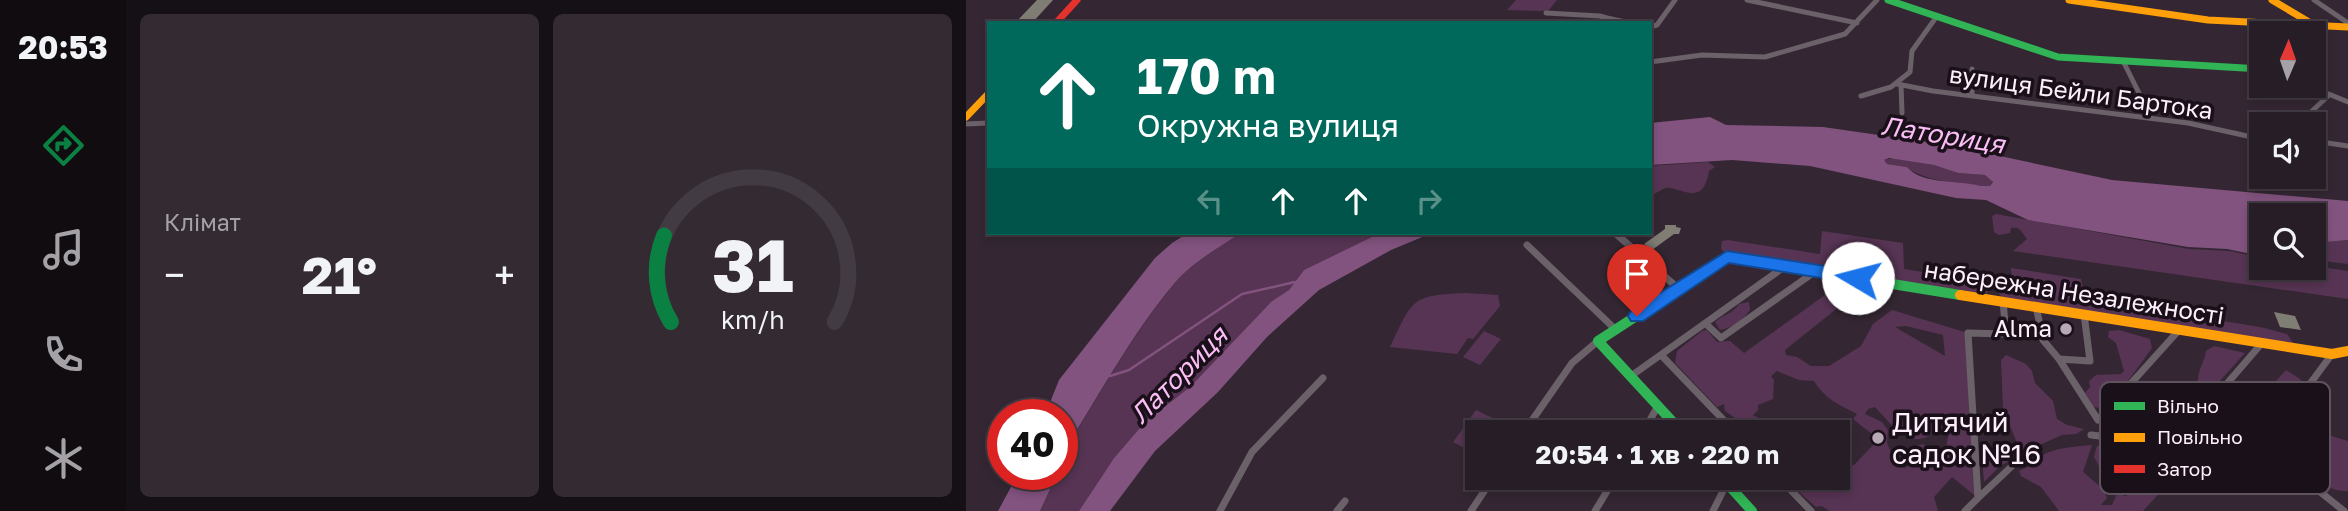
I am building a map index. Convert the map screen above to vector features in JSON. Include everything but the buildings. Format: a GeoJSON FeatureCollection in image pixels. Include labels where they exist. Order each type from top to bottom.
{"type":"FeatureCollection","features":[{"type":"Feature","properties":{"kind":"main road"},"geometry":{"type":"LineString","coordinates":[[1058,21],[1077,0]]}},
{"type":"Feature","properties":{"kind":"main road"},"geometry":{"type":"LineString","coordinates":[[1888,0],[2058,57],[2249,68]]}},
{"type":"Feature","properties":{"kind":"main road"},"geometry":{"type":"LineString","coordinates":[[2068,0],[2189,20],[2249,25]]}},
{"type":"Feature","properties":{"kind":"main road"},"geometry":{"type":"LineString","coordinates":[[2272,0],[2307,21]]}},
{"type":"Feature","properties":{"kind":"main road"},"geometry":{"type":"LineString","coordinates":[[2326,27],[2348,25]]}},
{"type":"Feature","properties":{"kind":"main road"},"geometry":{"type":"LineString","coordinates":[[966,117],[987,95]]}},
{"type":"Feature","properties":{"kind":"main road","name":"набережна Незалежності"},"geometry":{"type":"LineString","coordinates":[[1598,341],[1727,257],[2332,354],[2348,352]]}},
{"type":"Feature","properties":{"kind":"main road"},"geometry":{"type":"LineString","coordinates":[[1598,341],[1671,420]]}},
{"type":"Feature","properties":{"kind":"main road"},"geometry":{"type":"LineString","coordinates":[[1734,490],[1752,511]]}},
{"type":"Feature","properties":{"kind":"street"},"geometry":{"type":"LineString","coordinates":[[1652,26],[1657,25],[1675,0]]}},
{"type":"Feature","properties":{"kind":"street"},"geometry":{"type":"LineString","coordinates":[[1747,0],[1857,23]]}},
{"type":"Feature","properties":{"kind":"street"},"geometry":{"type":"LineString","coordinates":[[1652,62],[1702,55],[1765,57],[1839,36],[1857,23],[1877,0]]}},
{"type":"Feature","properties":{"kind":"street"},"geometry":{"type":"LineString","coordinates":[[2314,0],[2348,25]]}},
{"type":"Feature","properties":{"kind":"street"},"geometry":{"type":"LineString","coordinates":[[1546,13],[1607,20]]}},
{"type":"Feature","properties":{"kind":"street"},"geometry":{"type":"LineString","coordinates":[[1861,96],[1899,84],[1910,72],[1912,51],[1937,16]]}},
{"type":"Feature","properties":{"kind":"street"},"geometry":{"type":"LineString","coordinates":[[2123,61],[2140,95]]}},
{"type":"Feature","properties":{"kind":"street"},"geometry":{"type":"LineString","coordinates":[[1972,69],[1972,96]]}},
{"type":"Feature","properties":{"kind":"street"},"geometry":{"type":"LineString","coordinates":[[1899,84],[1902,113]]}},
{"type":"Feature","properties":{"kind":"street","name":"вулиця Бейли Бартока"},"geometry":{"type":"LineString","coordinates":[[1899,84],[1972,96],[2188,123],[2249,136]]}},
{"type":"Feature","properties":{"kind":"street"},"geometry":{"type":"LineString","coordinates":[[2326,94],[2348,102]]}},
{"type":"Feature","properties":{"kind":"street"},"geometry":{"type":"LineString","coordinates":[[2311,112],[2329,95]]}},
{"type":"Feature","properties":{"kind":"street"},"geometry":{"type":"LineString","coordinates":[[966,124],[987,123]]}},
{"type":"Feature","properties":{"kind":"street"},"geometry":{"type":"LineString","coordinates":[[2326,142],[2348,145]]}},
{"type":"Feature","properties":{"kind":"street"},"geometry":{"type":"LineString","coordinates":[[1617,235],[1679,289]]}},
{"type":"Feature","properties":{"kind":"street"},"geometry":{"type":"LineString","coordinates":[[1527,245],[1615,329]]}},
{"type":"Feature","properties":{"kind":"street"},"geometry":{"type":"LineString","coordinates":[[1631,376],[1786,266]]}},
{"type":"Feature","properties":{"kind":"street"},"geometry":{"type":"LineString","coordinates":[[1706,324],[1721,338],[1816,271]]}},
{"type":"Feature","properties":{"kind":"street"},"geometry":{"type":"LineString","coordinates":[[1978,498],[1968,332],[2006,334],[2003,301]]}},
{"type":"Feature","properties":{"kind":"street"},"geometry":{"type":"LineString","coordinates":[[2036,306],[2039,332],[2098,420],[2100,418]]}},
{"type":"Feature","properties":{"kind":"street"},"geometry":{"type":"LineString","coordinates":[[2059,359],[2090,361],[2084,314]]}},
{"type":"Feature","properties":{"kind":"street"},"geometry":{"type":"LineString","coordinates":[[2132,382],[2180,329]]}},
{"type":"Feature","properties":{"kind":"street"},"geometry":{"type":"LineString","coordinates":[[1532,420],[1572,363],[1598,341]]}},
{"type":"Feature","properties":{"kind":"street"},"geometry":{"type":"LineString","coordinates":[[2228,382],[2262,343]]}},
{"type":"Feature","properties":{"kind":"street"},"geometry":{"type":"LineString","coordinates":[[2311,382],[2332,354]]}},
{"type":"Feature","properties":{"kind":"street"},"geometry":{"type":"LineString","coordinates":[[1661,356],[1723,420]]}},
{"type":"Feature","properties":{"kind":"street"},"geometry":{"type":"LineString","coordinates":[[1220,511],[1252,452],[1323,378]]}},
{"type":"Feature","properties":{"kind":"street"},"geometry":{"type":"LineString","coordinates":[[1650,420],[1658,406]]}},
{"type":"Feature","properties":{"kind":"street"},"geometry":{"type":"LineString","coordinates":[[2091,435],[2100,436]]}},
{"type":"Feature","properties":{"kind":"street"},"geometry":{"type":"LineString","coordinates":[[1965,511],[2011,467]]}},
{"type":"Feature","properties":{"kind":"street"},"geometry":{"type":"LineString","coordinates":[[1471,511],[1485,490]]}},
{"type":"Feature","properties":{"kind":"street"},"geometry":{"type":"LineString","coordinates":[[1595,511],[1608,490]]}},
{"type":"Feature","properties":{"kind":"street"},"geometry":{"type":"LineString","coordinates":[[1713,511],[1721,490]]}},
{"type":"Feature","properties":{"kind":"street"},"geometry":{"type":"LineString","coordinates":[[1791,490],[1811,511]]}},
{"type":"Feature","properties":{"kind":"street"},"geometry":{"type":"LineString","coordinates":[[2322,494],[2344,511]]}},
{"type":"Feature","properties":{"kind":"street"},"geometry":{"type":"LineString","coordinates":[[1337,511],[1345,501]]}},
{"type":"Feature","properties":{"kind":"shaded area"},"geometry":{"type":"Polygon","coordinates":[[[1516,0],[1557,0],[1548,11],[1507,10],[1516,0]]]}},
{"type":"Feature","properties":{"kind":"shaded area"},"geometry":{"type":"Polygon","coordinates":[[[1710,117],[1726,125],[1823,127],[1948,145],[2112,180],[2348,201],[2348,240],[2326,242],[2326,203],[2249,203],[2249,254],[2227,249],[2188,247],[2028,220],[1986,200],[1956,198],[1810,166],[1732,160],[1652,165],[1652,123],[1710,117]],[[1889,158],[1884,160],[1887,164],[1907,167],[1922,177],[1990,186],[1993,182],[1985,175],[1958,173],[1934,165],[1889,158]]]}},
{"type":"Feature","properties":{"kind":"shaded area"},"geometry":{"type":"Polygon","coordinates":[[[1895,158],[1934,165],[1958,173],[1985,175],[1993,181],[1990,186],[1946,182],[1922,176],[1907,167],[1887,164],[1883,160],[1895,158]]]}},
{"type":"Feature","properties":{"kind":"shaded area"},"geometry":{"type":"Polygon","coordinates":[[[1708,162],[1715,167],[1709,171],[1702,189],[1696,193],[1665,188],[1654,194],[1652,166],[1708,162]]]}},
{"type":"Feature","properties":{"kind":"shaded area"},"geometry":{"type":"Polygon","coordinates":[[[1996,214],[2189,249],[2230,251],[2249,255],[2249,280],[2326,280],[2326,268],[2348,271],[2348,299],[2013,251],[2027,239],[2017,228],[2011,228],[2010,233],[1999,235],[1994,232],[1992,216],[1996,214]]]}},
{"type":"Feature","properties":{"kind":"shaded area"},"geometry":{"type":"Polygon","coordinates":[[[1822,231],[1903,243],[1904,269],[1980,281],[1988,284],[1990,289],[1987,293],[1976,296],[1727,257],[1721,248],[1722,241],[1728,240],[1820,254],[1822,231]]]}},
{"type":"Feature","properties":{"kind":"shaded area"},"geometry":{"type":"Polygon","coordinates":[[[1185,235],[1238,235],[1205,256],[1173,285],[1130,343],[1078,428],[1078,399],[1051,399],[1059,380],[1155,258],[1185,235]]]}},
{"type":"Feature","properties":{"kind":"shaded area"},"geometry":{"type":"Polygon","coordinates":[[[1238,235],[1376,235],[1304,270],[1289,290],[1272,301],[1190,387],[1146,421],[1114,458],[1079,511],[1040,511],[1050,490],[1078,490],[1078,429],[1144,323],[1188,270],[1238,235]]]}},
{"type":"Feature","properties":{"kind":"shaded area"},"geometry":{"type":"Polygon","coordinates":[[[1376,235],[1427,235],[1391,250],[1319,290],[1267,337],[1218,392],[1155,451],[1110,511],[1079,511],[1114,458],[1146,421],[1190,387],[1272,301],[1289,290],[1304,270],[1376,235]]]}},
{"type":"Feature","properties":{"kind":"shaded area"},"geometry":{"type":"Polygon","coordinates":[[[2348,240],[2348,264],[2326,261],[2326,242],[2348,240]]]}},
{"type":"Feature","properties":{"kind":"shaded area"},"geometry":{"type":"Polygon","coordinates":[[[2011,268],[2081,279],[2085,299],[2260,327],[2287,334],[2294,344],[2007,301],[1999,294],[1998,288],[2001,283],[2013,286],[2011,268]]]}},
{"type":"Feature","properties":{"kind":"shaded area"},"geometry":{"type":"Polygon","coordinates":[[[1832,279],[1865,286],[1785,350],[1786,355],[1797,357],[1811,366],[1829,366],[1861,346],[1873,324],[1892,310],[1968,333],[1978,498],[1952,477],[1934,497],[1938,511],[1829,511],[1822,506],[1816,507],[1797,490],[1850,490],[1850,466],[1854,465],[1876,442],[1872,434],[1853,419],[1857,414],[1827,397],[1814,381],[1799,380],[1777,371],[1771,376],[1774,380],[1773,399],[1758,405],[1758,410],[1753,415],[1762,420],[1738,420],[1725,411],[1724,404],[1717,407],[1675,363],[1677,351],[1707,330],[1717,342],[1730,341],[1744,353],[1825,295],[1826,286],[1832,279]],[[1906,326],[1895,327],[1945,356],[1943,335],[1906,326]],[[1875,407],[1868,409],[1865,414],[1882,422],[1888,430],[1887,443],[1897,466],[1905,468],[1911,464],[1917,451],[1916,446],[1923,444],[1944,458],[1952,416],[1936,416],[1936,430],[1919,439],[1903,434],[1875,407]]]}},
{"type":"Feature","properties":{"kind":"shaded area"},"geometry":{"type":"Polygon","coordinates":[[[1465,293],[1498,295],[1500,306],[1473,339],[1468,338],[1457,354],[1390,347],[1415,303],[1433,296],[1465,293]]]}},
{"type":"Feature","properties":{"kind":"shaded area"},"geometry":{"type":"Polygon","coordinates":[[[1749,302],[1750,310],[1744,317],[1720,330],[1715,322],[1739,304],[1749,302]]]}},
{"type":"Feature","properties":{"kind":"shaded area"},"geometry":{"type":"Polygon","coordinates":[[[2119,330],[2150,339],[2152,348],[2128,381],[2100,382],[2100,408],[2094,407],[2085,393],[2090,387],[2089,381],[2096,375],[2121,374],[2124,371],[2116,343],[2108,337],[2109,331],[2119,330]]]}},
{"type":"Feature","properties":{"kind":"shaded area"},"geometry":{"type":"Polygon","coordinates":[[[1484,331],[1501,339],[1480,365],[1463,357],[1484,331]]]}},
{"type":"Feature","properties":{"kind":"shaded area"},"geometry":{"type":"Polygon","coordinates":[[[2214,346],[2245,353],[2219,382],[2196,382],[2206,351],[2214,346]]]}},
{"type":"Feature","properties":{"kind":"shaded area"},"geometry":{"type":"Polygon","coordinates":[[[2006,355],[2026,364],[2032,371],[2035,383],[2053,401],[2057,419],[2067,425],[2084,429],[2033,448],[2000,466],[1984,482],[1982,456],[1997,454],[2005,458],[2015,450],[2017,443],[2003,408],[2001,360],[2006,355]]]}},
{"type":"Feature","properties":{"kind":"shaded area"},"geometry":{"type":"Polygon","coordinates":[[[2286,370],[2301,382],[2275,382],[2286,370]]]}},
{"type":"Feature","properties":{"kind":"shaded area"},"geometry":{"type":"Polygon","coordinates":[[[1476,410],[1497,420],[1469,420],[1476,410]]]}},
{"type":"Feature","properties":{"kind":"shaded area"},"geometry":{"type":"Polygon","coordinates":[[[1465,425],[1465,448],[1453,442],[1465,425]]]}},
{"type":"Feature","properties":{"kind":"shaded area"},"geometry":{"type":"Polygon","coordinates":[[[2330,436],[2348,441],[2348,491],[2332,489],[2330,436]]]}},
{"type":"Feature","properties":{"kind":"shaded area"},"geometry":{"type":"Polygon","coordinates":[[[2092,445],[2083,472],[2100,486],[2100,494],[2105,494],[2107,498],[2101,505],[2112,505],[2117,494],[2159,494],[2143,511],[2059,511],[2041,487],[2021,476],[2019,471],[2050,452],[2092,445]]]}},
{"type":"Feature","properties":{"kind":"shaded area"},"geometry":{"type":"Polygon","coordinates":[[[2100,445],[2099,466],[2094,457],[2097,446],[2100,445]]]}},
{"type":"Feature","properties":{"kind":"shaded area"},"geometry":{"type":"Polygon","coordinates":[[[1009,490],[1050,490],[1040,511],[998,511],[1009,490]]]}},
{"type":"Feature","properties":{"kind":"waterway","name":"Латориця"},"geometry":{"type":"LineString","coordinates":[[1110,376],[1129,370],[1242,294],[1295,282]]}},
{"type":"Feature","properties":{"kind":"traffic: fast"},"geometry":{"type":"LineString","coordinates":[[1888,0],[2058,57],[2249,68]]}},
{"type":"Feature","properties":{"kind":"traffic: fast"},"geometry":{"type":"LineString","coordinates":[[1671,420],[1598,341],[1727,257],[1960,295]]}},
{"type":"Feature","properties":{"kind":"traffic: fast"},"geometry":{"type":"LineString","coordinates":[[1733,490],[1752,511]]}},
{"type":"Feature","properties":{"kind":"traffic: slow"},"geometry":{"type":"LineString","coordinates":[[2069,0],[2208,20],[2348,27]]}},
{"type":"Feature","properties":{"kind":"traffic: slow"},"geometry":{"type":"LineString","coordinates":[[2272,0],[2307,21]]}},
{"type":"Feature","properties":{"kind":"traffic: slow"},"geometry":{"type":"LineString","coordinates":[[966,117],[987,95]]}},
{"type":"Feature","properties":{"kind":"traffic: slow"},"geometry":{"type":"LineString","coordinates":[[1960,295],[2332,354],[2348,351]]}},
{"type":"Feature","properties":{"kind":"traffic: jam"},"geometry":{"type":"LineString","coordinates":[[1058,21],[1077,0]]}},
{"type":"Feature","properties":{"kind":"place","name":"Alma"},"geometry":{"type":"Point","coordinates":[2066,329]}},
{"type":"Feature","properties":{"kind":"place","name":"Дитячий садок №16"},"geometry":{"type":"Point","coordinates":[1878,438]}},
{"type":"Feature","properties":{"kind":"route"},"geometry":{"type":"LineString","coordinates":[[1637,316],[1727,257],[1858,278]]}}]}
